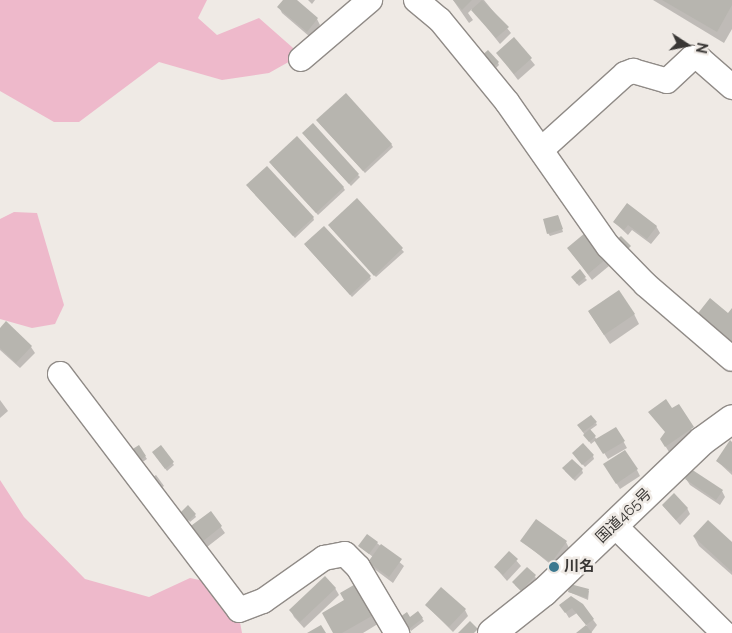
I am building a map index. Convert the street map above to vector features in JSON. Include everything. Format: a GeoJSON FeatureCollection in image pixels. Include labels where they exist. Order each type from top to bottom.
{"type":"FeatureCollection","features":[{"type":"Feature","properties":{"kind":"highway","name":"国道465号"},"geometry":{"type":"LineString","coordinates":[[492,633],[544,592],[702,441],[732,419]]}},
{"type":"Feature","properties":{"kind":"street"},"geometry":{"type":"LineString","coordinates":[[342,0],[356,4],[360,0]]}},
{"type":"Feature","properties":{"kind":"street"},"geometry":{"type":"LineString","coordinates":[[301,59],[370,0]]}},
{"type":"Feature","properties":{"kind":"street"},"geometry":{"type":"LineString","coordinates":[[416,0],[440,20],[542,149],[608,246],[646,285],[732,359]]}},
{"type":"Feature","properties":{"kind":"street"},"geometry":{"type":"LineString","coordinates":[[542,149],[625,74],[639,70],[667,80],[692,58],[700,59],[732,87]]}},
{"type":"Feature","properties":{"kind":"street"},"geometry":{"type":"LineString","coordinates":[[60,374],[239,610],[263,600],[324,558],[345,554],[358,567],[396,633]]}},
{"type":"Feature","properties":{"kind":"street"},"geometry":{"type":"LineString","coordinates":[[614,525],[724,633]]}},
{"type":"Feature","properties":{"kind":"shaded area"},"geometry":{"type":"Polygon","coordinates":[[[0,0],[207,0],[198,18],[217,35],[259,18],[301,55],[269,73],[222,80],[159,62],[79,122],[54,122],[0,91],[0,0]]]}},
{"type":"Feature","properties":{"kind":"shaded area"},"geometry":{"type":"Polygon","coordinates":[[[14,212],[37,213],[64,305],[55,324],[32,328],[0,319],[0,219],[14,212]]]}},
{"type":"Feature","properties":{"kind":"shaded area"},"geometry":{"type":"Polygon","coordinates":[[[0,480],[24,517],[85,579],[149,597],[190,578],[214,583],[239,617],[242,633],[0,633],[0,480]]]}},
{"type":"Feature","properties":{"kind":"building"},"geometry":{"type":"Polygon","coordinates":[[[283,0],[297,0],[318,18],[307,32],[277,7],[283,0]]]}},
{"type":"Feature","properties":{"kind":"building"},"geometry":{"type":"Polygon","coordinates":[[[453,0],[472,0],[462,10],[453,0]]]}},
{"type":"Feature","properties":{"kind":"building"},"geometry":{"type":"Polygon","coordinates":[[[482,0],[509,27],[496,38],[471,10],[482,0]]]}},
{"type":"Feature","properties":{"kind":"building"},"geometry":{"type":"Polygon","coordinates":[[[662,0],[732,0],[732,5],[717,32],[662,0]]]}},
{"type":"Feature","properties":{"kind":"building"},"geometry":{"type":"Polygon","coordinates":[[[514,37],[532,58],[514,74],[496,53],[514,37]]]}},
{"type":"Feature","properties":{"kind":"building"},"geometry":{"type":"Polygon","coordinates":[[[488,50],[499,62],[490,70],[479,58],[488,50]]]}},
{"type":"Feature","properties":{"kind":"building"},"geometry":{"type":"Polygon","coordinates":[[[346,93],[392,144],[363,171],[316,120],[346,93]]]}},
{"type":"Feature","properties":{"kind":"building"},"geometry":{"type":"Polygon","coordinates":[[[313,123],[359,174],[349,184],[302,133],[313,123]]]}},
{"type":"Feature","properties":{"kind":"building"},"geometry":{"type":"Polygon","coordinates":[[[297,136],[344,187],[316,213],[269,162],[297,136]]]}},
{"type":"Feature","properties":{"kind":"building"},"geometry":{"type":"Polygon","coordinates":[[[267,166],[314,217],[293,236],[246,185],[267,166]]]}},
{"type":"Feature","properties":{"kind":"building"},"geometry":{"type":"Polygon","coordinates":[[[357,198],[403,248],[374,276],[328,225],[357,198]]]}},
{"type":"Feature","properties":{"kind":"building"},"geometry":{"type":"Polygon","coordinates":[[[627,203],[657,226],[647,239],[628,225],[624,230],[613,222],[627,203]]]}},
{"type":"Feature","properties":{"kind":"building"},"geometry":{"type":"Polygon","coordinates":[[[558,215],[563,229],[547,234],[543,219],[558,215]]]}},
{"type":"Feature","properties":{"kind":"building"},"geometry":{"type":"Polygon","coordinates":[[[324,226],[371,276],[350,295],[304,244],[324,226]]]}},
{"type":"Feature","properties":{"kind":"building"},"geometry":{"type":"Polygon","coordinates":[[[585,233],[606,259],[588,274],[567,248],[585,233]]]}},
{"type":"Feature","properties":{"kind":"building"},"geometry":{"type":"Polygon","coordinates":[[[621,236],[631,246],[624,253],[614,242],[621,236]]]}},
{"type":"Feature","properties":{"kind":"building"},"geometry":{"type":"Polygon","coordinates":[[[580,269],[586,277],[577,284],[571,277],[580,269]]]}},
{"type":"Feature","properties":{"kind":"building"},"geometry":{"type":"Polygon","coordinates":[[[619,290],[635,314],[604,335],[588,311],[619,290]]]}},
{"type":"Feature","properties":{"kind":"building"},"geometry":{"type":"Polygon","coordinates":[[[710,298],[728,313],[732,308],[732,353],[695,317],[710,298]]]}},
{"type":"Feature","properties":{"kind":"building"},"geometry":{"type":"Polygon","coordinates":[[[6,321],[32,346],[16,363],[0,348],[0,328],[6,321]]]}},
{"type":"Feature","properties":{"kind":"building"},"geometry":{"type":"Polygon","coordinates":[[[666,399],[672,408],[679,404],[694,427],[665,447],[660,439],[665,432],[648,412],[666,399]]]}},
{"type":"Feature","properties":{"kind":"building"},"geometry":{"type":"Polygon","coordinates":[[[591,415],[597,422],[583,432],[577,425],[591,415]]]}},
{"type":"Feature","properties":{"kind":"building"},"geometry":{"type":"Polygon","coordinates":[[[616,427],[625,441],[603,454],[594,440],[616,427]]]}},
{"type":"Feature","properties":{"kind":"building"},"geometry":{"type":"Polygon","coordinates":[[[590,429],[596,436],[589,442],[583,435],[590,429]]]}},
{"type":"Feature","properties":{"kind":"building"},"geometry":{"type":"Polygon","coordinates":[[[730,440],[732,442],[732,472],[716,461],[730,440]]]}},
{"type":"Feature","properties":{"kind":"building"},"geometry":{"type":"Polygon","coordinates":[[[583,443],[594,455],[582,465],[572,453],[583,443]]]}},
{"type":"Feature","properties":{"kind":"building"},"geometry":{"type":"Polygon","coordinates":[[[139,445],[146,456],[135,464],[128,452],[139,445]]]}},
{"type":"Feature","properties":{"kind":"building"},"geometry":{"type":"Polygon","coordinates":[[[161,445],[174,462],[165,469],[152,452],[161,445]]]}},
{"type":"Feature","properties":{"kind":"building"},"geometry":{"type":"Polygon","coordinates":[[[625,450],[638,469],[616,484],[603,464],[625,450]]]}},
{"type":"Feature","properties":{"kind":"building"},"geometry":{"type":"Polygon","coordinates":[[[572,459],[583,469],[573,479],[562,468],[572,459]]]}},
{"type":"Feature","properties":{"kind":"building"},"geometry":{"type":"Polygon","coordinates":[[[691,469],[723,490],[716,500],[685,479],[691,469]]]}},
{"type":"Feature","properties":{"kind":"building"},"geometry":{"type":"Polygon","coordinates":[[[674,493],[688,508],[676,520],[662,505],[674,493]]]}},
{"type":"Feature","properties":{"kind":"building"},"geometry":{"type":"Polygon","coordinates":[[[188,505],[196,514],[188,521],[181,512],[188,505]]]}},
{"type":"Feature","properties":{"kind":"building"},"geometry":{"type":"Polygon","coordinates":[[[211,511],[222,526],[202,542],[196,533],[191,539],[184,531],[211,511]]]}},
{"type":"Feature","properties":{"kind":"building"},"geometry":{"type":"Polygon","coordinates":[[[536,519],[567,541],[551,563],[520,541],[536,519]]]}},
{"type":"Feature","properties":{"kind":"building"},"geometry":{"type":"Polygon","coordinates":[[[708,520],[732,542],[732,572],[693,536],[708,520]]]}},
{"type":"Feature","properties":{"kind":"building"},"geometry":{"type":"Polygon","coordinates":[[[367,534],[378,542],[369,554],[358,546],[367,534]]]}},
{"type":"Feature","properties":{"kind":"building"},"geometry":{"type":"Polygon","coordinates":[[[381,544],[402,559],[389,577],[368,562],[381,544]]]}},
{"type":"Feature","properties":{"kind":"building"},"geometry":{"type":"Polygon","coordinates":[[[509,551],[518,559],[503,575],[494,567],[509,551]]]}},
{"type":"Feature","properties":{"kind":"building"},"geometry":{"type":"Polygon","coordinates":[[[527,567],[536,575],[521,591],[512,582],[527,567]]]}},
{"type":"Feature","properties":{"kind":"building"},"geometry":{"type":"Polygon","coordinates":[[[325,576],[336,588],[300,622],[289,610],[325,576]]]}},
{"type":"Feature","properties":{"kind":"building"},"geometry":{"type":"Polygon","coordinates":[[[359,582],[377,613],[342,633],[333,633],[322,613],[344,600],[340,593],[359,582]]]}},
{"type":"Feature","properties":{"kind":"building"},"geometry":{"type":"Polygon","coordinates":[[[570,584],[589,589],[587,598],[568,592],[570,584]]]}},
{"type":"Feature","properties":{"kind":"building"},"geometry":{"type":"Polygon","coordinates":[[[441,587],[466,609],[449,627],[425,605],[441,587]]]}},
{"type":"Feature","properties":{"kind":"building"},"geometry":{"type":"Polygon","coordinates":[[[571,596],[583,604],[594,619],[586,625],[572,608],[565,613],[559,605],[571,596]]]}},
{"type":"Feature","properties":{"kind":"building"},"geometry":{"type":"Polygon","coordinates":[[[418,611],[423,618],[409,629],[400,617],[407,612],[410,617],[418,611]]]}},
{"type":"Feature","properties":{"kind":"building"},"geometry":{"type":"Polygon","coordinates":[[[470,621],[478,629],[474,633],[458,633],[470,621]]]}},
{"type":"Feature","properties":{"kind":"building"},"geometry":{"type":"Polygon","coordinates":[[[321,625],[326,633],[307,633],[321,625]]]}},
{"type":"Feature","properties":{"kind":"building"},"geometry":{"type":"Polygon","coordinates":[[[586,625],[592,633],[576,633],[586,625]]]}},
{"type":"Feature","properties":{"kind":"place","name":"川名"},"geometry":{"type":"Point","coordinates":[554,567]}}]}
